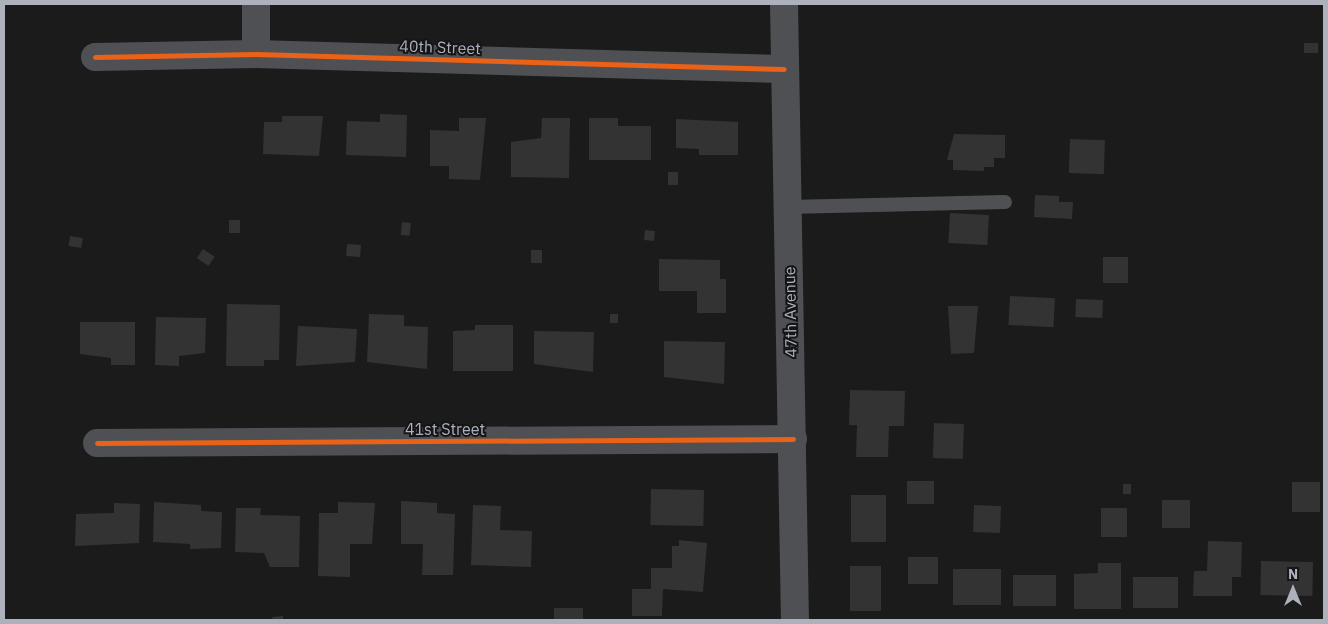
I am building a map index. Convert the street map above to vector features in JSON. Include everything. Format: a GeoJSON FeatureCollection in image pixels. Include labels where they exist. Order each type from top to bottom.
{"type":"FeatureCollection","features":[{"type":"Feature","properties":{"kind":"street"},"geometry":{"type":"LineString","coordinates":[[256,4],[256,54]]}},
{"type":"Feature","properties":{"kind":"street","name":"47th Avenue"},"geometry":{"type":"LineString","coordinates":[[784,4],[795,620]]}},
{"type":"Feature","properties":{"kind":"street","name":"40th Street"},"geometry":{"type":"LineString","coordinates":[[94,57],[256,54],[784,69]]}},
{"type":"Feature","properties":{"kind":"street","name":"41st Street"},"geometry":{"type":"LineString","coordinates":[[98,443],[793,440]]}},
{"type":"Feature","properties":{"kind":"lane"},"geometry":{"type":"LineString","coordinates":[[788,207],[1005,202]]}},
{"type":"Feature","properties":{"kind":"building"},"geometry":{"type":"Polygon","coordinates":[[[1304,43],[1318,43],[1318,53],[1304,53],[1304,43]]]}},
{"type":"Feature","properties":{"kind":"building"},"geometry":{"type":"Polygon","coordinates":[[[380,114],[407,115],[406,157],[346,155],[347,121],[380,122],[380,114]]]}},
{"type":"Feature","properties":{"kind":"building"},"geometry":{"type":"Polygon","coordinates":[[[282,116],[323,116],[319,156],[263,154],[264,122],[282,122],[282,116]]]}},
{"type":"Feature","properties":{"kind":"building"},"geometry":{"type":"Polygon","coordinates":[[[459,118],[486,118],[480,180],[449,179],[449,166],[430,166],[430,130],[459,131],[459,118]]]}},
{"type":"Feature","properties":{"kind":"building"},"geometry":{"type":"Polygon","coordinates":[[[542,118],[570,118],[569,178],[511,177],[511,142],[541,138],[542,118]]]}},
{"type":"Feature","properties":{"kind":"building"},"geometry":{"type":"Polygon","coordinates":[[[589,118],[618,118],[618,126],[651,126],[651,160],[589,160],[589,118]]]}},
{"type":"Feature","properties":{"kind":"building"},"geometry":{"type":"Polygon","coordinates":[[[676,119],[738,122],[738,155],[699,155],[699,149],[676,148],[676,119]]]}},
{"type":"Feature","properties":{"kind":"building"},"geometry":{"type":"Polygon","coordinates":[[[954,134],[1005,135],[1005,158],[994,158],[994,167],[984,167],[984,171],[953,170],[953,160],[947,160],[954,134]]]}},
{"type":"Feature","properties":{"kind":"building"},"geometry":{"type":"Polygon","coordinates":[[[1070,139],[1105,140],[1104,174],[1069,173],[1070,139]]]}},
{"type":"Feature","properties":{"kind":"building"},"geometry":{"type":"Polygon","coordinates":[[[668,172],[678,172],[678,185],[668,185],[668,172]]]}},
{"type":"Feature","properties":{"kind":"building"},"geometry":{"type":"Polygon","coordinates":[[[1035,195],[1059,196],[1059,202],[1073,202],[1072,219],[1034,217],[1035,195]]]}},
{"type":"Feature","properties":{"kind":"building"},"geometry":{"type":"Polygon","coordinates":[[[950,213],[989,215],[987,245],[948,243],[950,213]]]}},
{"type":"Feature","properties":{"kind":"building"},"geometry":{"type":"Polygon","coordinates":[[[229,220],[240,220],[240,233],[229,233],[229,220]]]}},
{"type":"Feature","properties":{"kind":"building"},"geometry":{"type":"Polygon","coordinates":[[[402,222],[411,223],[410,236],[401,235],[402,222]]]}},
{"type":"Feature","properties":{"kind":"building"},"geometry":{"type":"Polygon","coordinates":[[[645,230],[655,231],[654,241],[644,240],[645,230]]]}},
{"type":"Feature","properties":{"kind":"building"},"geometry":{"type":"Polygon","coordinates":[[[70,236],[83,238],[81,248],[68,246],[70,236]]]}},
{"type":"Feature","properties":{"kind":"building"},"geometry":{"type":"Polygon","coordinates":[[[347,244],[361,245],[360,257],[346,256],[347,244]]]}},
{"type":"Feature","properties":{"kind":"building"},"geometry":{"type":"Polygon","coordinates":[[[203,249],[215,257],[208,266],[197,258],[203,249]]]}},
{"type":"Feature","properties":{"kind":"building"},"geometry":{"type":"Polygon","coordinates":[[[531,250],[542,250],[542,263],[531,263],[531,250]]]}},
{"type":"Feature","properties":{"kind":"building"},"geometry":{"type":"Polygon","coordinates":[[[1103,257],[1128,257],[1128,283],[1103,283],[1103,257]]]}},
{"type":"Feature","properties":{"kind":"building"},"geometry":{"type":"Polygon","coordinates":[[[659,259],[720,260],[720,279],[726,279],[726,313],[697,313],[697,291],[659,291],[659,259]]]}},
{"type":"Feature","properties":{"kind":"building"},"geometry":{"type":"Polygon","coordinates":[[[1010,296],[1055,298],[1053,327],[1008,325],[1010,296]]]}},
{"type":"Feature","properties":{"kind":"building"},"geometry":{"type":"Polygon","coordinates":[[[1076,299],[1103,300],[1102,318],[1075,317],[1076,299]]]}},
{"type":"Feature","properties":{"kind":"building"},"geometry":{"type":"Polygon","coordinates":[[[227,304],[280,305],[279,360],[264,360],[264,366],[226,366],[227,304]]]}},
{"type":"Feature","properties":{"kind":"building"},"geometry":{"type":"Polygon","coordinates":[[[948,306],[978,306],[974,353],[951,354],[948,306]]]}},
{"type":"Feature","properties":{"kind":"building"},"geometry":{"type":"Polygon","coordinates":[[[369,314],[404,315],[404,326],[428,327],[427,369],[367,362],[369,314]]]}},
{"type":"Feature","properties":{"kind":"building"},"geometry":{"type":"Polygon","coordinates":[[[610,314],[618,314],[618,323],[610,323],[610,314]]]}},
{"type":"Feature","properties":{"kind":"building"},"geometry":{"type":"Polygon","coordinates":[[[156,317],[206,318],[205,353],[179,356],[179,366],[155,365],[156,317]]]}},
{"type":"Feature","properties":{"kind":"building"},"geometry":{"type":"Polygon","coordinates":[[[80,322],[135,322],[135,365],[111,365],[111,358],[80,354],[80,322]]]}},
{"type":"Feature","properties":{"kind":"building"},"geometry":{"type":"Polygon","coordinates":[[[475,325],[513,325],[513,371],[453,371],[453,331],[475,330],[475,325]]]}},
{"type":"Feature","properties":{"kind":"building"},"geometry":{"type":"Polygon","coordinates":[[[298,326],[357,329],[355,362],[296,366],[298,326]]]}},
{"type":"Feature","properties":{"kind":"building"},"geometry":{"type":"Polygon","coordinates":[[[534,331],[594,332],[593,372],[534,364],[534,331]]]}},
{"type":"Feature","properties":{"kind":"building"},"geometry":{"type":"Polygon","coordinates":[[[664,341],[725,342],[724,384],[664,377],[664,341]]]}},
{"type":"Feature","properties":{"kind":"building"},"geometry":{"type":"Polygon","coordinates":[[[850,390],[905,391],[904,426],[889,426],[888,457],[856,457],[857,425],[849,425],[850,390]]]}},
{"type":"Feature","properties":{"kind":"building"},"geometry":{"type":"Polygon","coordinates":[[[934,423],[964,424],[963,459],[933,458],[934,423]]]}},
{"type":"Feature","properties":{"kind":"building"},"geometry":{"type":"Polygon","coordinates":[[[907,481],[934,481],[934,504],[907,504],[907,481]]]}},
{"type":"Feature","properties":{"kind":"building"},"geometry":{"type":"Polygon","coordinates":[[[1292,482],[1320,482],[1320,512],[1292,512],[1292,482]]]}},
{"type":"Feature","properties":{"kind":"building"},"geometry":{"type":"Polygon","coordinates":[[[1123,484],[1131,484],[1131,494],[1123,494],[1123,484]]]}},
{"type":"Feature","properties":{"kind":"building"},"geometry":{"type":"Polygon","coordinates":[[[651,489],[704,490],[703,526],[650,525],[651,489]]]}},
{"type":"Feature","properties":{"kind":"building"},"geometry":{"type":"Polygon","coordinates":[[[851,495],[886,495],[886,542],[851,542],[851,495]]]}},
{"type":"Feature","properties":{"kind":"building"},"geometry":{"type":"Polygon","coordinates":[[[1162,500],[1190,500],[1190,528],[1162,528],[1162,500]]]}},
{"type":"Feature","properties":{"kind":"building"},"geometry":{"type":"Polygon","coordinates":[[[401,501],[437,503],[437,513],[455,514],[453,575],[422,575],[423,544],[401,544],[401,501]]]}},
{"type":"Feature","properties":{"kind":"building"},"geometry":{"type":"Polygon","coordinates":[[[154,502],[201,505],[201,511],[222,512],[221,548],[190,549],[190,544],[153,542],[154,502]]]}},
{"type":"Feature","properties":{"kind":"building"},"geometry":{"type":"Polygon","coordinates":[[[338,502],[375,503],[372,544],[350,544],[350,577],[318,576],[319,513],[338,513],[338,502]]]}},
{"type":"Feature","properties":{"kind":"building"},"geometry":{"type":"Polygon","coordinates":[[[114,503],[140,504],[139,543],[75,546],[76,514],[114,513],[114,503]]]}},
{"type":"Feature","properties":{"kind":"building"},"geometry":{"type":"Polygon","coordinates":[[[473,505],[501,506],[500,530],[532,531],[531,567],[471,565],[473,505]]]}},
{"type":"Feature","properties":{"kind":"building"},"geometry":{"type":"Polygon","coordinates":[[[974,505],[1001,506],[1000,533],[973,532],[974,505]]]}},
{"type":"Feature","properties":{"kind":"building"},"geometry":{"type":"Polygon","coordinates":[[[236,508],[261,508],[260,515],[300,516],[299,567],[270,567],[264,553],[235,552],[236,508]]]}},
{"type":"Feature","properties":{"kind":"building"},"geometry":{"type":"Polygon","coordinates":[[[1101,508],[1127,508],[1127,537],[1101,537],[1101,508]]]}},
{"type":"Feature","properties":{"kind":"building"},"geometry":{"type":"Polygon","coordinates":[[[679,540],[707,543],[703,592],[663,589],[662,616],[632,616],[632,589],[651,589],[651,568],[672,568],[672,546],[679,546],[679,540]]]}},
{"type":"Feature","properties":{"kind":"building"},"geometry":{"type":"Polygon","coordinates":[[[1208,541],[1242,542],[1241,577],[1232,577],[1232,596],[1193,596],[1194,571],[1207,571],[1208,541]]]}},
{"type":"Feature","properties":{"kind":"building"},"geometry":{"type":"Polygon","coordinates":[[[908,557],[938,557],[938,584],[908,584],[908,557]]]}},
{"type":"Feature","properties":{"kind":"building"},"geometry":{"type":"Polygon","coordinates":[[[1261,561],[1313,562],[1312,596],[1260,595],[1261,561]]]}},
{"type":"Feature","properties":{"kind":"building"},"geometry":{"type":"Polygon","coordinates":[[[1098,563],[1121,563],[1121,609],[1074,609],[1074,574],[1098,573],[1098,563]]]}},
{"type":"Feature","properties":{"kind":"building"},"geometry":{"type":"Polygon","coordinates":[[[850,566],[881,566],[881,611],[850,611],[850,566]]]}},
{"type":"Feature","properties":{"kind":"building"},"geometry":{"type":"Polygon","coordinates":[[[953,569],[1001,569],[1001,605],[953,605],[953,569]]]}},
{"type":"Feature","properties":{"kind":"building"},"geometry":{"type":"Polygon","coordinates":[[[1013,575],[1056,575],[1056,606],[1013,606],[1013,575]]]}},
{"type":"Feature","properties":{"kind":"building"},"geometry":{"type":"Polygon","coordinates":[[[1133,577],[1178,577],[1178,608],[1133,608],[1133,577]]]}},
{"type":"Feature","properties":{"kind":"building"},"geometry":{"type":"Polygon","coordinates":[[[554,608],[583,608],[583,620],[554,620],[554,608]]]}},
{"type":"Feature","properties":{"kind":"building"},"geometry":{"type":"Polygon","coordinates":[[[283,616],[283,620],[273,620],[272,617],[283,616]]]}},
{"type":"Feature","properties":{"kind":"cycle path"},"geometry":{"type":"LineString","coordinates":[[95,57],[256,54],[784,69]]}},
{"type":"Feature","properties":{"kind":"cycle path"},"geometry":{"type":"LineString","coordinates":[[97,443],[793,439]]}}]}
